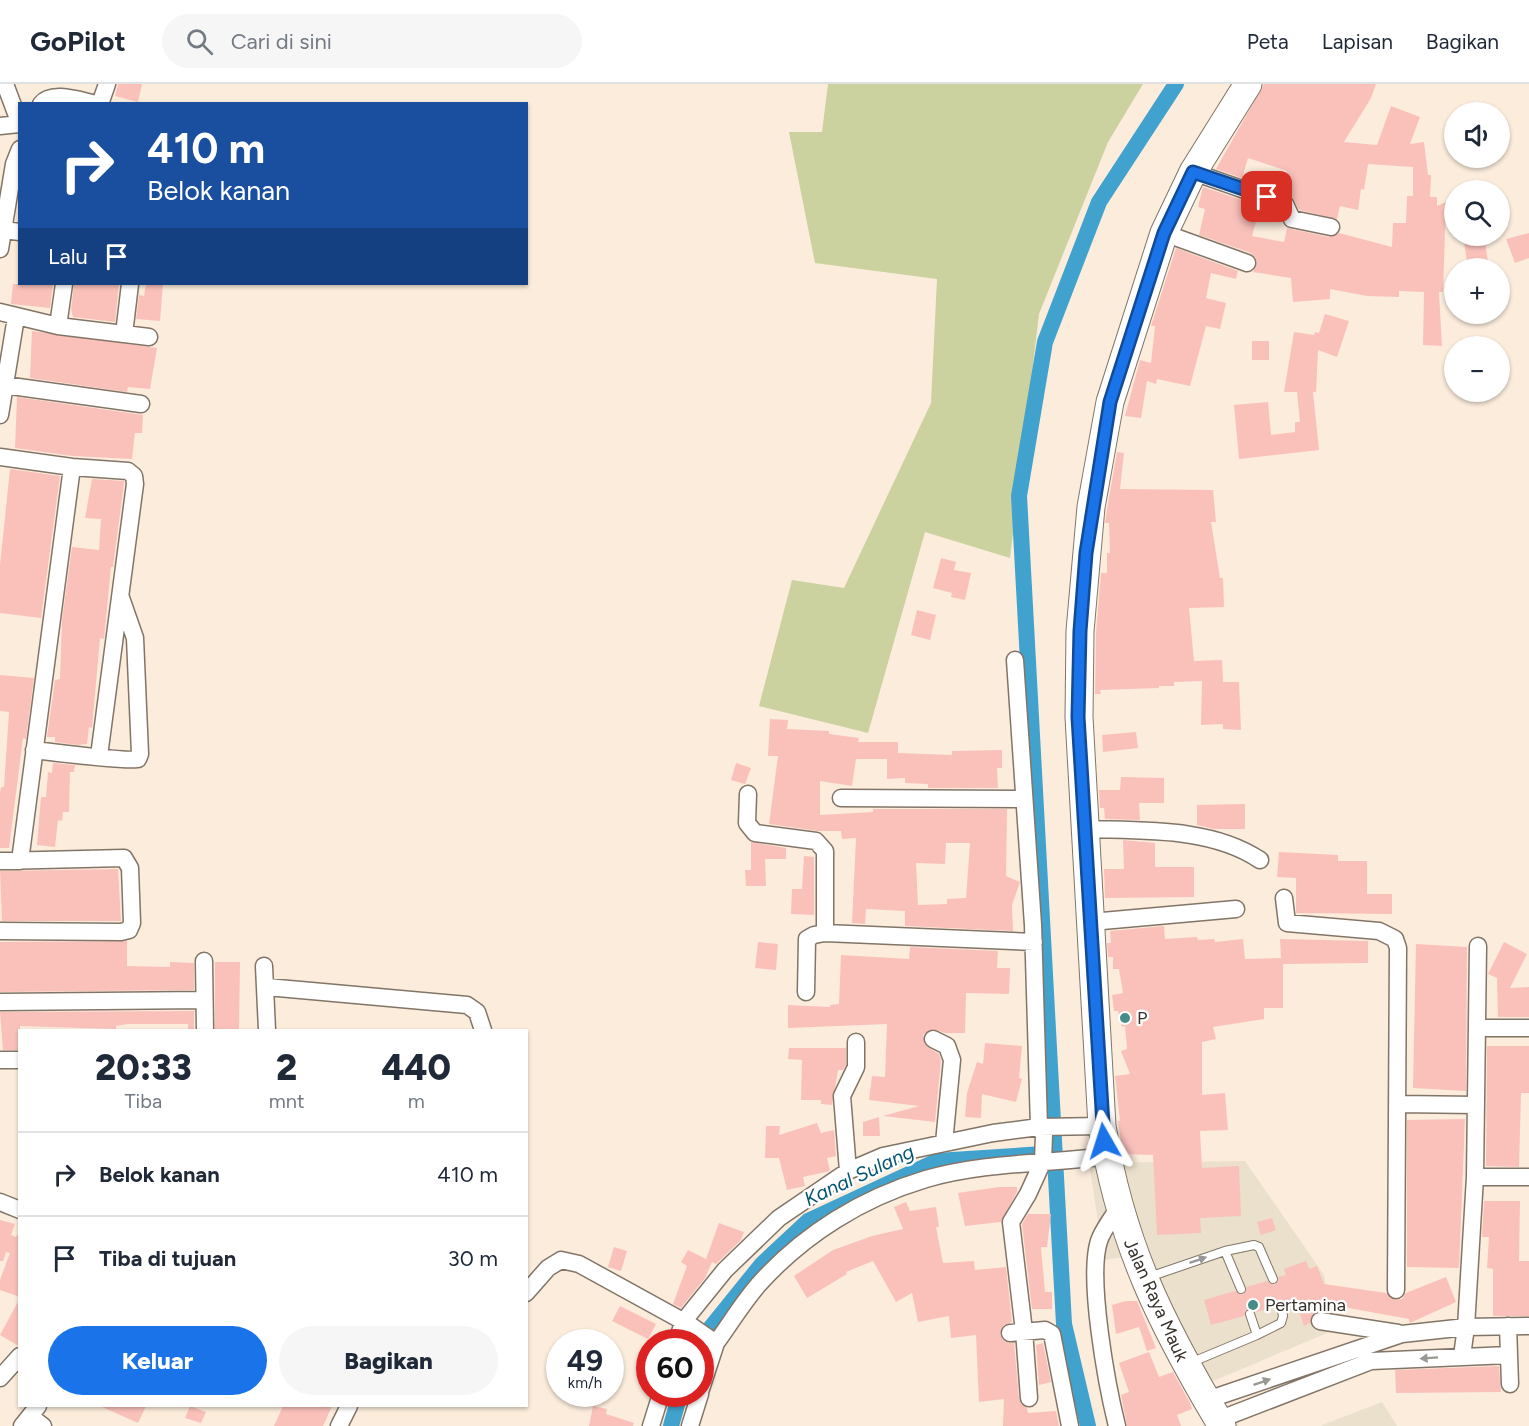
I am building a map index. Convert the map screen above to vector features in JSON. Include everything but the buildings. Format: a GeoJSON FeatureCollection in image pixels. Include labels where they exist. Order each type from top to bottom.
{"type":"FeatureCollection","features":[{"type":"Feature","properties":{"kind":"main road","name":"Jalan Raya Mauk"},"geometry":{"type":"LineString","coordinates":[[1215,1416],[1186,1365],[1143,1279],[1097,1157],[1091,922],[1078,717],[1080,631],[1091,507],[1110,402],[1164,233],[1193,172],[1248,84]]}},
{"type":"Feature","properties":{"kind":"street"},"geometry":{"type":"LineString","coordinates":[[5,84],[18,121]]}},
{"type":"Feature","properties":{"kind":"street"},"geometry":{"type":"LineString","coordinates":[[99,102],[106,84]]}},
{"type":"Feature","properties":{"kind":"street"},"geometry":{"type":"LineString","coordinates":[[44,101],[53,96],[87,102]]}},
{"type":"Feature","properties":{"kind":"street"},"geometry":{"type":"LineString","coordinates":[[0,126],[18,124]]}},
{"type":"Feature","properties":{"kind":"street"},"geometry":{"type":"LineString","coordinates":[[0,249],[11,231],[18,159]]}},
{"type":"Feature","properties":{"kind":"street"},"geometry":{"type":"LineString","coordinates":[[1193,172],[1285,204],[1292,219],[1331,227]]}},
{"type":"Feature","properties":{"kind":"street"},"geometry":{"type":"LineString","coordinates":[[1164,233],[1247,263]]}},
{"type":"Feature","properties":{"kind":"street"},"geometry":{"type":"LineString","coordinates":[[58,326],[64,285]]}},
{"type":"Feature","properties":{"kind":"street"},"geometry":{"type":"LineString","coordinates":[[124,334],[130,285]]}},
{"type":"Feature","properties":{"kind":"street"},"geometry":{"type":"LineString","coordinates":[[0,312],[58,326],[149,337]]}},
{"type":"Feature","properties":{"kind":"street"},"geometry":{"type":"LineString","coordinates":[[0,416],[16,317]]}},
{"type":"Feature","properties":{"kind":"street"},"geometry":{"type":"LineString","coordinates":[[4,385],[141,404]]}},
{"type":"Feature","properties":{"kind":"street"},"geometry":{"type":"LineString","coordinates":[[0,457],[72,467],[128,471],[134,476],[135,484],[99,756]]}},
{"type":"Feature","properties":{"kind":"street"},"geometry":{"type":"LineString","coordinates":[[20,861],[72,467]]}},
{"type":"Feature","properties":{"kind":"street"},"geometry":{"type":"LineString","coordinates":[[34,750],[132,761],[138,759],[140,754],[135,638],[119,594]]}},
{"type":"Feature","properties":{"kind":"street"},"geometry":{"type":"LineString","coordinates":[[1015,660],[1046,1160],[1029,1194],[1011,1221],[1017,1332],[1029,1398]]}},
{"type":"Feature","properties":{"kind":"street"},"geometry":{"type":"LineString","coordinates":[[748,794],[747,823],[755,833],[816,842],[823,846],[825,851],[825,933]]}},
{"type":"Feature","properties":{"kind":"street"},"geometry":{"type":"LineString","coordinates":[[841,798],[1024,799]]}},
{"type":"Feature","properties":{"kind":"street"},"geometry":{"type":"LineString","coordinates":[[1085,829],[1176,833],[1244,849],[1260,860]]}},
{"type":"Feature","properties":{"kind":"street"},"geometry":{"type":"LineString","coordinates":[[0,861],[124,858],[130,868],[132,923],[129,930],[121,932],[0,932]]}},
{"type":"Feature","properties":{"kind":"street"},"geometry":{"type":"LineString","coordinates":[[1284,898],[1287,923],[1379,931],[1395,939],[1398,948],[1399,1104],[1395,1290]]}},
{"type":"Feature","properties":{"kind":"street"},"geometry":{"type":"LineString","coordinates":[[1091,922],[1236,909]]}},
{"type":"Feature","properties":{"kind":"street"},"geometry":{"type":"LineString","coordinates":[[806,992],[807,939],[813,934],[1034,942]]}},
{"type":"Feature","properties":{"kind":"street"},"geometry":{"type":"LineString","coordinates":[[1462,1356],[1466,1327],[1475,1177],[1478,946]]}},
{"type":"Feature","properties":{"kind":"street"},"geometry":{"type":"LineString","coordinates":[[204,961],[205,1029]]}},
{"type":"Feature","properties":{"kind":"street"},"geometry":{"type":"LineString","coordinates":[[264,966],[267,987],[267,1029]]}},
{"type":"Feature","properties":{"kind":"street"},"geometry":{"type":"LineString","coordinates":[[267,987],[467,1005],[477,1012],[483,1029]]}},
{"type":"Feature","properties":{"kind":"street"},"geometry":{"type":"LineString","coordinates":[[0,1002],[204,1000]]}},
{"type":"Feature","properties":{"kind":"street"},"geometry":{"type":"LineString","coordinates":[[1477,1028],[1529,1028]]}},
{"type":"Feature","properties":{"kind":"street"},"geometry":{"type":"LineString","coordinates":[[933,1039],[947,1046],[952,1060],[944,1143]]}},
{"type":"Feature","properties":{"kind":"street"},"geometry":{"type":"LineString","coordinates":[[848,1171],[842,1096],[856,1067],[856,1042]]}},
{"type":"Feature","properties":{"kind":"street"},"geometry":{"type":"LineString","coordinates":[[0,1060],[18,1060]]}},
{"type":"Feature","properties":{"kind":"street"},"geometry":{"type":"LineString","coordinates":[[1399,1104],[1476,1105]]}},
{"type":"Feature","properties":{"kind":"street"},"geometry":{"type":"LineString","coordinates":[[684,1329],[725,1270],[779,1218],[848,1171],[883,1156],[944,1143],[1043,1130],[1096,1127]]}},
{"type":"Feature","properties":{"kind":"street"},"geometry":{"type":"LineString","coordinates":[[714,1339],[759,1284],[809,1236],[866,1201],[928,1178],[1046,1160],[1097,1157]]}},
{"type":"Feature","properties":{"kind":"street"},"geometry":{"type":"LineString","coordinates":[[1475,1177],[1529,1177]]}},
{"type":"Feature","properties":{"kind":"street"},"geometry":{"type":"LineString","coordinates":[[0,1202],[18,1209]]}},
{"type":"Feature","properties":{"kind":"street"},"geometry":{"type":"LineString","coordinates":[[1117,1426],[1097,1310],[1096,1255],[1102,1234],[1118,1208]]}},
{"type":"Feature","properties":{"kind":"street"},"geometry":{"type":"LineString","coordinates":[[528,1291],[548,1268],[561,1260],[579,1264],[695,1329]]}},
{"type":"Feature","properties":{"kind":"street"},"geometry":{"type":"LineString","coordinates":[[1320,1321],[1402,1334],[1466,1327],[1529,1326]]}},
{"type":"Feature","properties":{"kind":"street"},"geometry":{"type":"LineString","coordinates":[[1508,1326],[1510,1384]]}},
{"type":"Feature","properties":{"kind":"street"},"geometry":{"type":"LineString","coordinates":[[1017,1332],[1045,1330],[1053,1336],[1070,1426]]}},
{"type":"Feature","properties":{"kind":"street"},"geometry":{"type":"LineString","coordinates":[[1215,1416],[1369,1354],[1402,1334]]}},
{"type":"Feature","properties":{"kind":"street"},"geometry":{"type":"LineString","coordinates":[[1369,1354],[1509,1355]]}},
{"type":"Feature","properties":{"kind":"street"},"geometry":{"type":"LineString","coordinates":[[0,1378],[18,1358]]}},
{"type":"Feature","properties":{"kind":"street"},"geometry":{"type":"LineString","coordinates":[[339,1426],[348,1407]]}},
{"type":"Feature","properties":{"kind":"street"},"geometry":{"type":"LineString","coordinates":[[651,1426],[657,1407]]}},
{"type":"Feature","properties":{"kind":"street"},"geometry":{"type":"LineString","coordinates":[[690,1426],[696,1407]]}},
{"type":"Feature","properties":{"kind":"lane"},"geometry":{"type":"LineString","coordinates":[[1143,1279],[1225,1251],[1254,1245],[1263,1251],[1273,1279]]}},
{"type":"Feature","properties":{"kind":"lane"},"geometry":{"type":"LineString","coordinates":[[1225,1251],[1241,1289]]}},
{"type":"Feature","properties":{"kind":"lane"},"geometry":{"type":"LineString","coordinates":[[1186,1365],[1281,1323],[1283,1316],[1281,1305]]}},
{"type":"Feature","properties":{"kind":"lane"},"geometry":{"type":"LineString","coordinates":[[1250,1314],[1257,1335]]}},
{"type":"Feature","properties":{"kind":"shaded area"},"geometry":{"type":"Polygon","coordinates":[[[1245,1161],[1324,1275],[1334,1330],[1211,1382],[1239,1426],[1217,1426],[1124,1257],[1104,1260],[1089,1163],[1245,1161]]]}},
{"type":"Feature","properties":{"kind":"shaded area"},"geometry":{"type":"Polygon","coordinates":[[[1382,1402],[1397,1426],[1320,1426],[1382,1402]]]}},
{"type":"Feature","properties":{"kind":"green space"},"geometry":{"type":"Polygon","coordinates":[[[828,84],[1143,84],[1108,142],[1039,314],[1010,558],[925,532],[868,733],[759,706],[792,580],[844,588],[931,403],[937,279],[815,263],[789,132],[822,132],[828,84]]]}},
{"type":"Feature","properties":{"kind":"waterway"},"geometry":{"type":"LineString","coordinates":[[1088,1426],[1064,1324],[1019,496],[1045,342],[1099,202],[1176,84]]}},
{"type":"Feature","properties":{"kind":"waterway","name":"Kanal Sulang"},"geometry":{"type":"LineString","coordinates":[[710,1329],[762,1264],[808,1221],[937,1161],[1043,1154]]}},
{"type":"Feature","properties":{"kind":"waterway","name":"Kanal Sulang"},"geometry":{"type":"LineString","coordinates":[[671,1426],[676,1407]]}},
{"type":"Feature","properties":{"kind":"place","name":"P"},"geometry":{"type":"Point","coordinates":[1125,1018]}},
{"type":"Feature","properties":{"kind":"place","name":"Pertamina"},"geometry":{"type":"Point","coordinates":[1253,1305]}},
{"type":"Feature","properties":{"kind":"route"},"geometry":{"type":"LineString","coordinates":[[1104,1141],[1078,717],[1080,631],[1091,507],[1110,402],[1164,233],[1193,172],[1267,197]]}}]}
